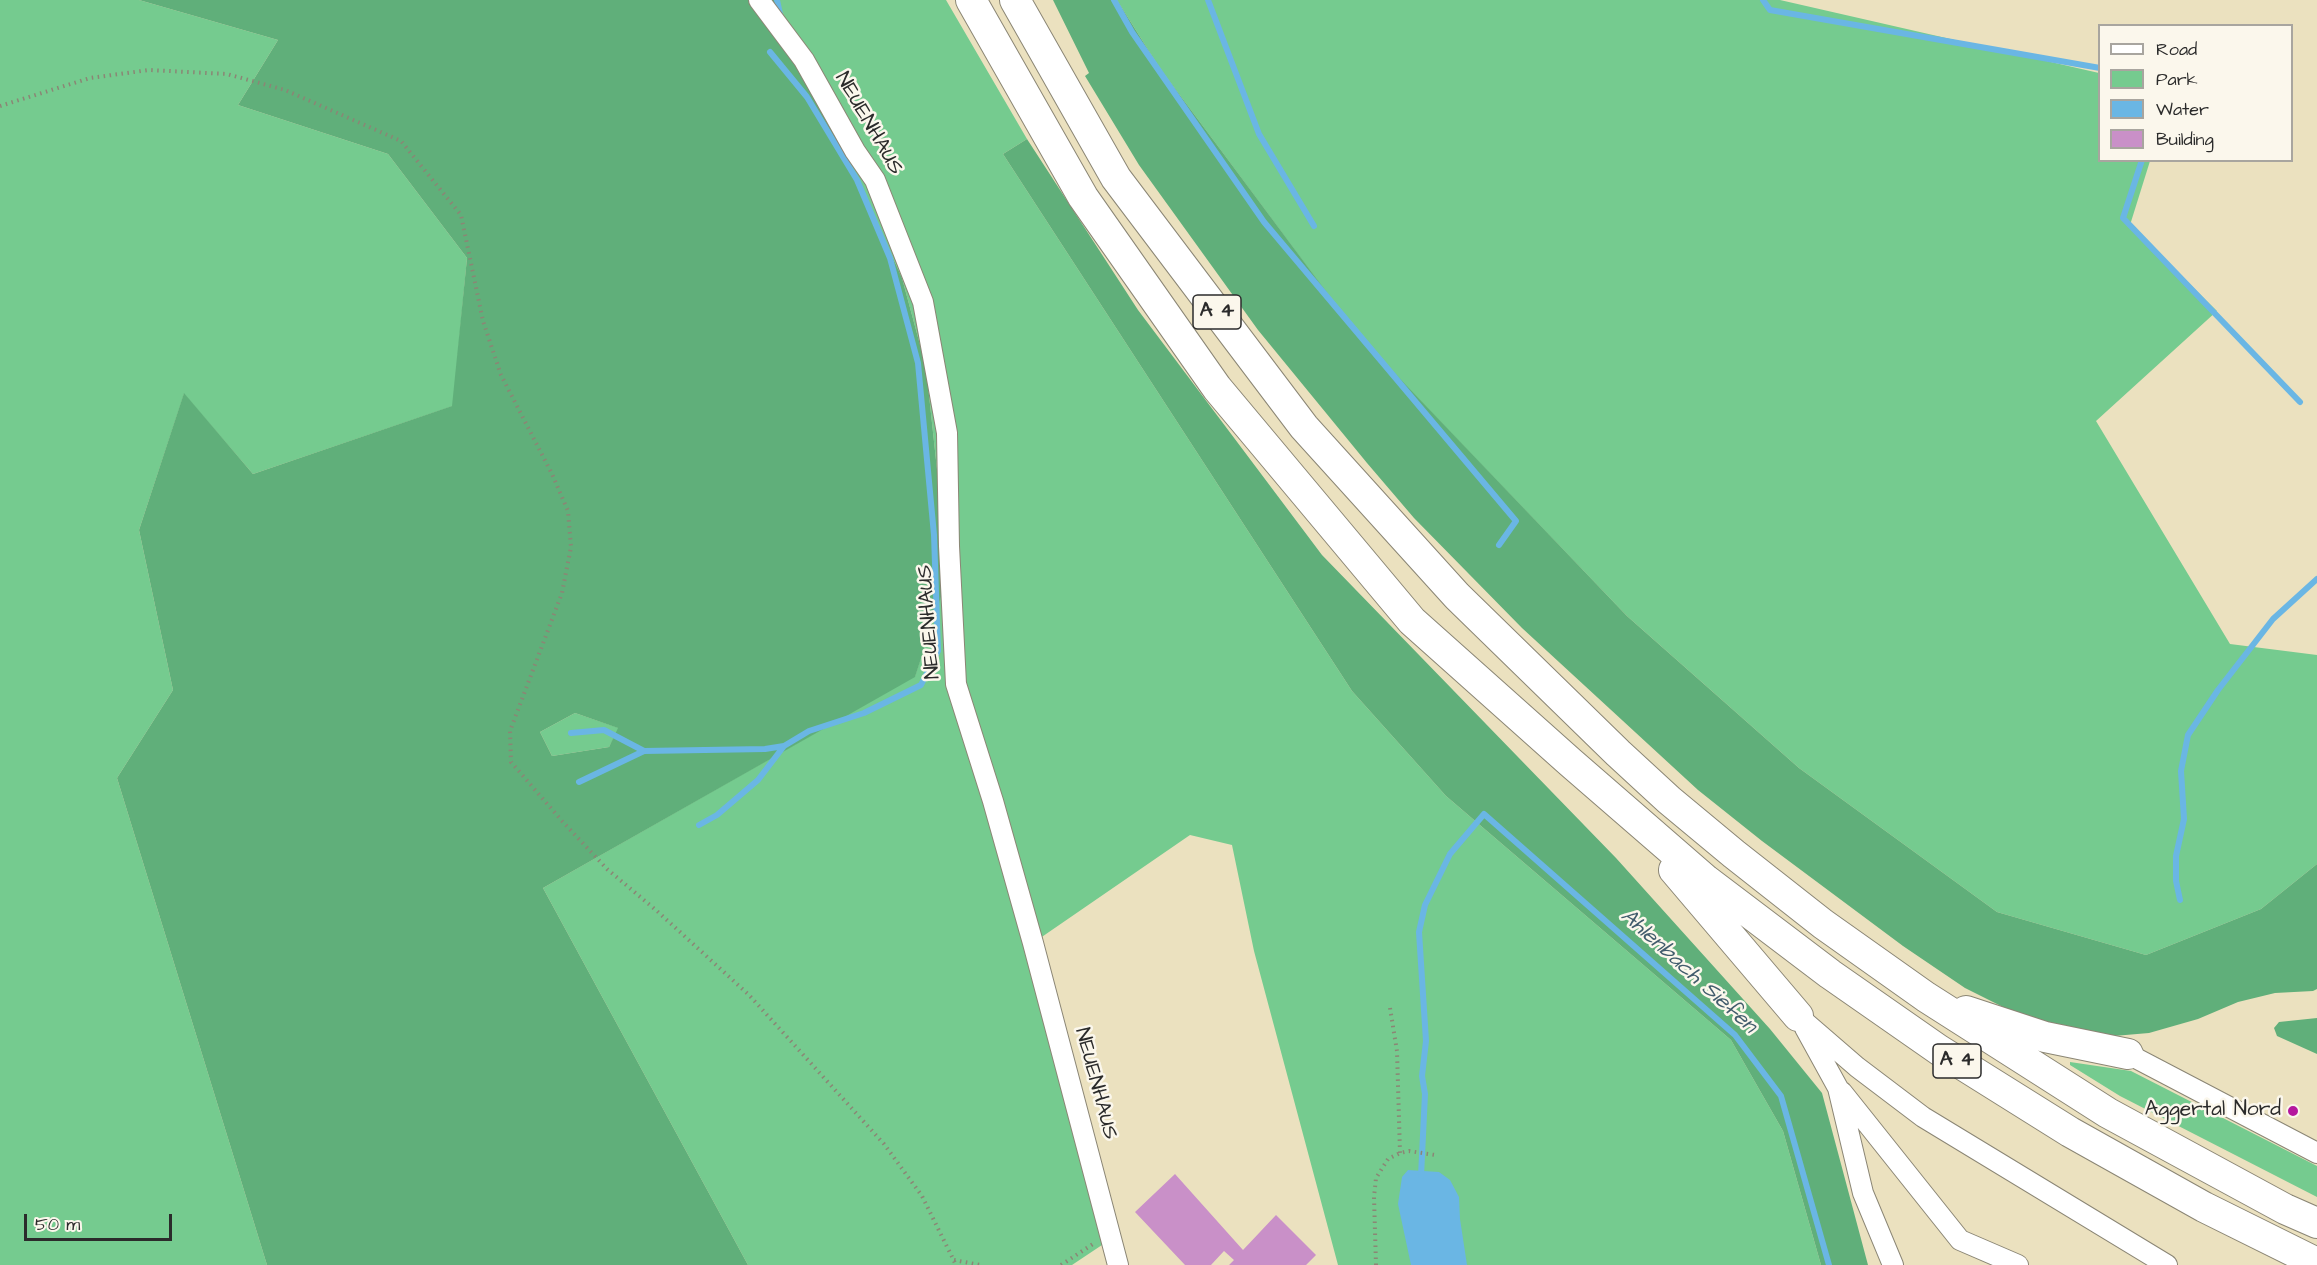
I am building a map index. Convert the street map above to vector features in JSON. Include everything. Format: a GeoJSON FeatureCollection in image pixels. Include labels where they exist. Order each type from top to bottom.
{"type":"FeatureCollection","features":[{"type":"Feature","properties":{"kind":"highway","name":"A 4"},"geometry":{"type":"LineString","coordinates":[[971,0],[1083,197],[1217,388],[1412,621],[1627,812],[1716,887],[1830,974],[1939,1050],[2080,1138],[2204,1207],[2317,1263]]}},
{"type":"Feature","properties":{"kind":"highway","name":"A 4"},"geometry":{"type":"LineString","coordinates":[[1015,0],[1116,178],[1304,427],[1456,596],[1669,800],[1823,924],[1926,997],[2108,1113],[2285,1209],[2317,1223]]}},
{"type":"Feature","properties":{"kind":"highway"},"geometry":{"type":"LineString","coordinates":[[1627,812],[1798,1016]]}},
{"type":"Feature","properties":{"kind":"highway"},"geometry":{"type":"LineString","coordinates":[[1926,997],[2045,1036],[2128,1054]]}},
{"type":"Feature","properties":{"kind":"street","name":"NEUENHAUS"},"geometry":{"type":"LineString","coordinates":[[759,0],[804,60],[855,151],[875,180],[923,302],[947,432],[949,546],[957,684],[1030,932],[1118,1265]]}},
{"type":"Feature","properties":{"kind":"street"},"geometry":{"type":"LineString","coordinates":[[1798,1016],[1838,1088],[1960,1240],[2018,1265]]}},
{"type":"Feature","properties":{"kind":"street"},"geometry":{"type":"LineString","coordinates":[[1798,1016],[1857,1067],[1923,1117],[2167,1265]]}},
{"type":"Feature","properties":{"kind":"street"},"geometry":{"type":"LineString","coordinates":[[2128,1054],[2317,1153]]}},
{"type":"Feature","properties":{"kind":"street"},"geometry":{"type":"LineString","coordinates":[[1838,1088],[1863,1193],[1893,1265]]}},
{"type":"Feature","properties":{"kind":"path"},"geometry":{"type":"LineString","coordinates":[[0,106],[90,78],[149,70],[227,74],[285,90],[401,141],[461,216],[483,321],[501,375],[552,474],[568,511],[571,547],[562,593],[510,731],[511,762],[607,869],[657,911],[748,995],[884,1144],[922,1196],[955,1263],[980,1265]]}},
{"type":"Feature","properties":{"kind":"path"},"geometry":{"type":"LineString","coordinates":[[1390,1008],[1397,1051],[1400,1153]]}},
{"type":"Feature","properties":{"kind":"path"},"geometry":{"type":"LineString","coordinates":[[1376,1265],[1374,1197],[1376,1178],[1388,1159],[1400,1153],[1409,1151],[1435,1155]]}},
{"type":"Feature","properties":{"kind":"path"},"geometry":{"type":"LineString","coordinates":[[1061,1265],[1109,1232]]}},
{"type":"Feature","properties":{"kind":"green space"},"geometry":{"type":"Polygon","coordinates":[[[0,0],[139,0],[278,40],[238,105],[388,154],[467,258],[453,406],[253,474],[184,394],[139,530],[173,690],[117,778],[267,1265],[0,1265],[0,0]]]}},
{"type":"Feature","properties":{"kind":"green space"},"geometry":{"type":"Polygon","coordinates":[[[139,0],[777,0],[902,278],[926,367],[942,516],[941,597],[915,677],[543,888],[748,1265],[267,1265],[117,778],[173,690],[139,530],[184,393],[253,474],[452,406],[467,258],[388,154],[238,105],[278,40],[139,0]],[[575,713],[540,732],[552,756],[609,747],[618,728],[575,713]]]}},
{"type":"Feature","properties":{"kind":"green space"},"geometry":{"type":"Polygon","coordinates":[[[777,0],[946,0],[1027,139],[1003,154],[1352,691],[1446,796],[1731,1040],[1783,1131],[1821,1265],[1338,1265],[1254,951],[1232,845],[1190,835],[1033,943],[1111,1239],[1072,1265],[748,1265],[543,888],[915,676],[941,596],[942,516],[926,367],[902,278],[777,0]]]}},
{"type":"Feature","properties":{"kind":"green space"},"geometry":{"type":"Polygon","coordinates":[[[1053,0],[1117,0],[1159,67],[1360,337],[1627,616],[1799,768],[1997,912],[2146,955],[2261,909],[2317,864],[2317,989],[2275,993],[2238,1002],[2198,1019],[2149,1033],[2102,1037],[2073,1032],[2013,1012],[1965,988],[1903,946],[1762,841],[1698,790],[1522,628],[1414,518],[1367,463],[1258,330],[1139,165],[1085,76],[1089,73],[1053,0]]]}},
{"type":"Feature","properties":{"kind":"green space"},"geometry":{"type":"Polygon","coordinates":[[[1117,0],[1780,0],[2098,73],[2098,162],[2150,162],[2130,225],[2217,311],[2096,421],[2230,644],[2317,655],[2317,864],[2261,909],[2146,955],[1997,912],[1799,768],[1627,616],[1361,339],[1159,67],[1117,0]]]}},
{"type":"Feature","properties":{"kind":"green space"},"geometry":{"type":"Polygon","coordinates":[[[1027,139],[1138,310],[1322,555],[1616,858],[1770,1029],[1822,1093],[1868,1265],[1821,1265],[1783,1131],[1731,1040],[1446,796],[1352,691],[1003,154],[1027,139]]]}},
{"type":"Feature","properties":{"kind":"green space"},"geometry":{"type":"Polygon","coordinates":[[[575,713],[619,728],[609,747],[552,756],[540,732],[575,713]]]}},
{"type":"Feature","properties":{"kind":"green space"},"geometry":{"type":"Polygon","coordinates":[[[2317,1018],[2317,1054],[2277,1036],[2274,1028],[2279,1022],[2317,1018]]]}},
{"type":"Feature","properties":{"kind":"green space"},"geometry":{"type":"Polygon","coordinates":[[[2070,1062],[2131,1071],[2317,1166],[2317,1197],[2120,1096],[2070,1065],[2070,1062]]]}},
{"type":"Feature","properties":{"kind":"water"},"geometry":{"type":"Polygon","coordinates":[[[1408,1170],[1439,1172],[1450,1180],[1459,1197],[1467,1265],[1411,1265],[1398,1204],[1402,1177],[1408,1170]]]}},
{"type":"Feature","properties":{"kind":"building"},"geometry":{"type":"Polygon","coordinates":[[[1175,1174],[1243,1250],[1276,1215],[1316,1255],[1306,1265],[1229,1265],[1234,1260],[1224,1251],[1211,1265],[1185,1265],[1135,1212],[1175,1174]]]}},
{"type":"Feature","properties":{"kind":"waterway"},"geometry":{"type":"LineString","coordinates":[[777,0],[780,14]]}},
{"type":"Feature","properties":{"kind":"waterway"},"geometry":{"type":"LineString","coordinates":[[1114,0],[1132,32],[1264,222],[1516,521],[1499,545]]}},
{"type":"Feature","properties":{"kind":"waterway"},"geometry":{"type":"LineString","coordinates":[[1208,0],[1259,134],[1314,226]]}},
{"type":"Feature","properties":{"kind":"waterway"},"geometry":{"type":"LineString","coordinates":[[1763,0],[1770,10],[2098,68]]}},
{"type":"Feature","properties":{"kind":"waterway"},"geometry":{"type":"LineString","coordinates":[[571,733],[604,730],[644,751],[765,749],[784,746],[809,731],[864,713],[921,685],[938,651],[934,535],[918,363],[890,258],[857,180],[807,97],[770,52]]}},
{"type":"Feature","properties":{"kind":"waterway"},"geometry":{"type":"LineString","coordinates":[[2141,162],[2123,218],[2300,402]]}},
{"type":"Feature","properties":{"kind":"waterway"},"geometry":{"type":"LineString","coordinates":[[2180,900],[2176,881],[2176,856],[2184,819],[2181,771],[2188,735],[2218,690],[2273,619],[2317,579]]}},
{"type":"Feature","properties":{"kind":"waterway"},"geometry":{"type":"LineString","coordinates":[[699,825],[717,815],[758,780],[784,746]]}},
{"type":"Feature","properties":{"kind":"waterway"},"geometry":{"type":"LineString","coordinates":[[579,782],[644,751]]}},
{"type":"Feature","properties":{"kind":"waterway","name":"Ahlenbach Siefen"},"geometry":{"type":"LineString","coordinates":[[1421,1176],[1425,1094],[1422,1076],[1426,1041],[1419,932],[1425,905],[1450,854],[1484,814],[1735,1035],[1781,1096],[1829,1265]]}},
{"type":"Feature","properties":{"kind":"place","name":"Aggertal Nord"},"geometry":{"type":"Point","coordinates":[2293,1111]}}]}
